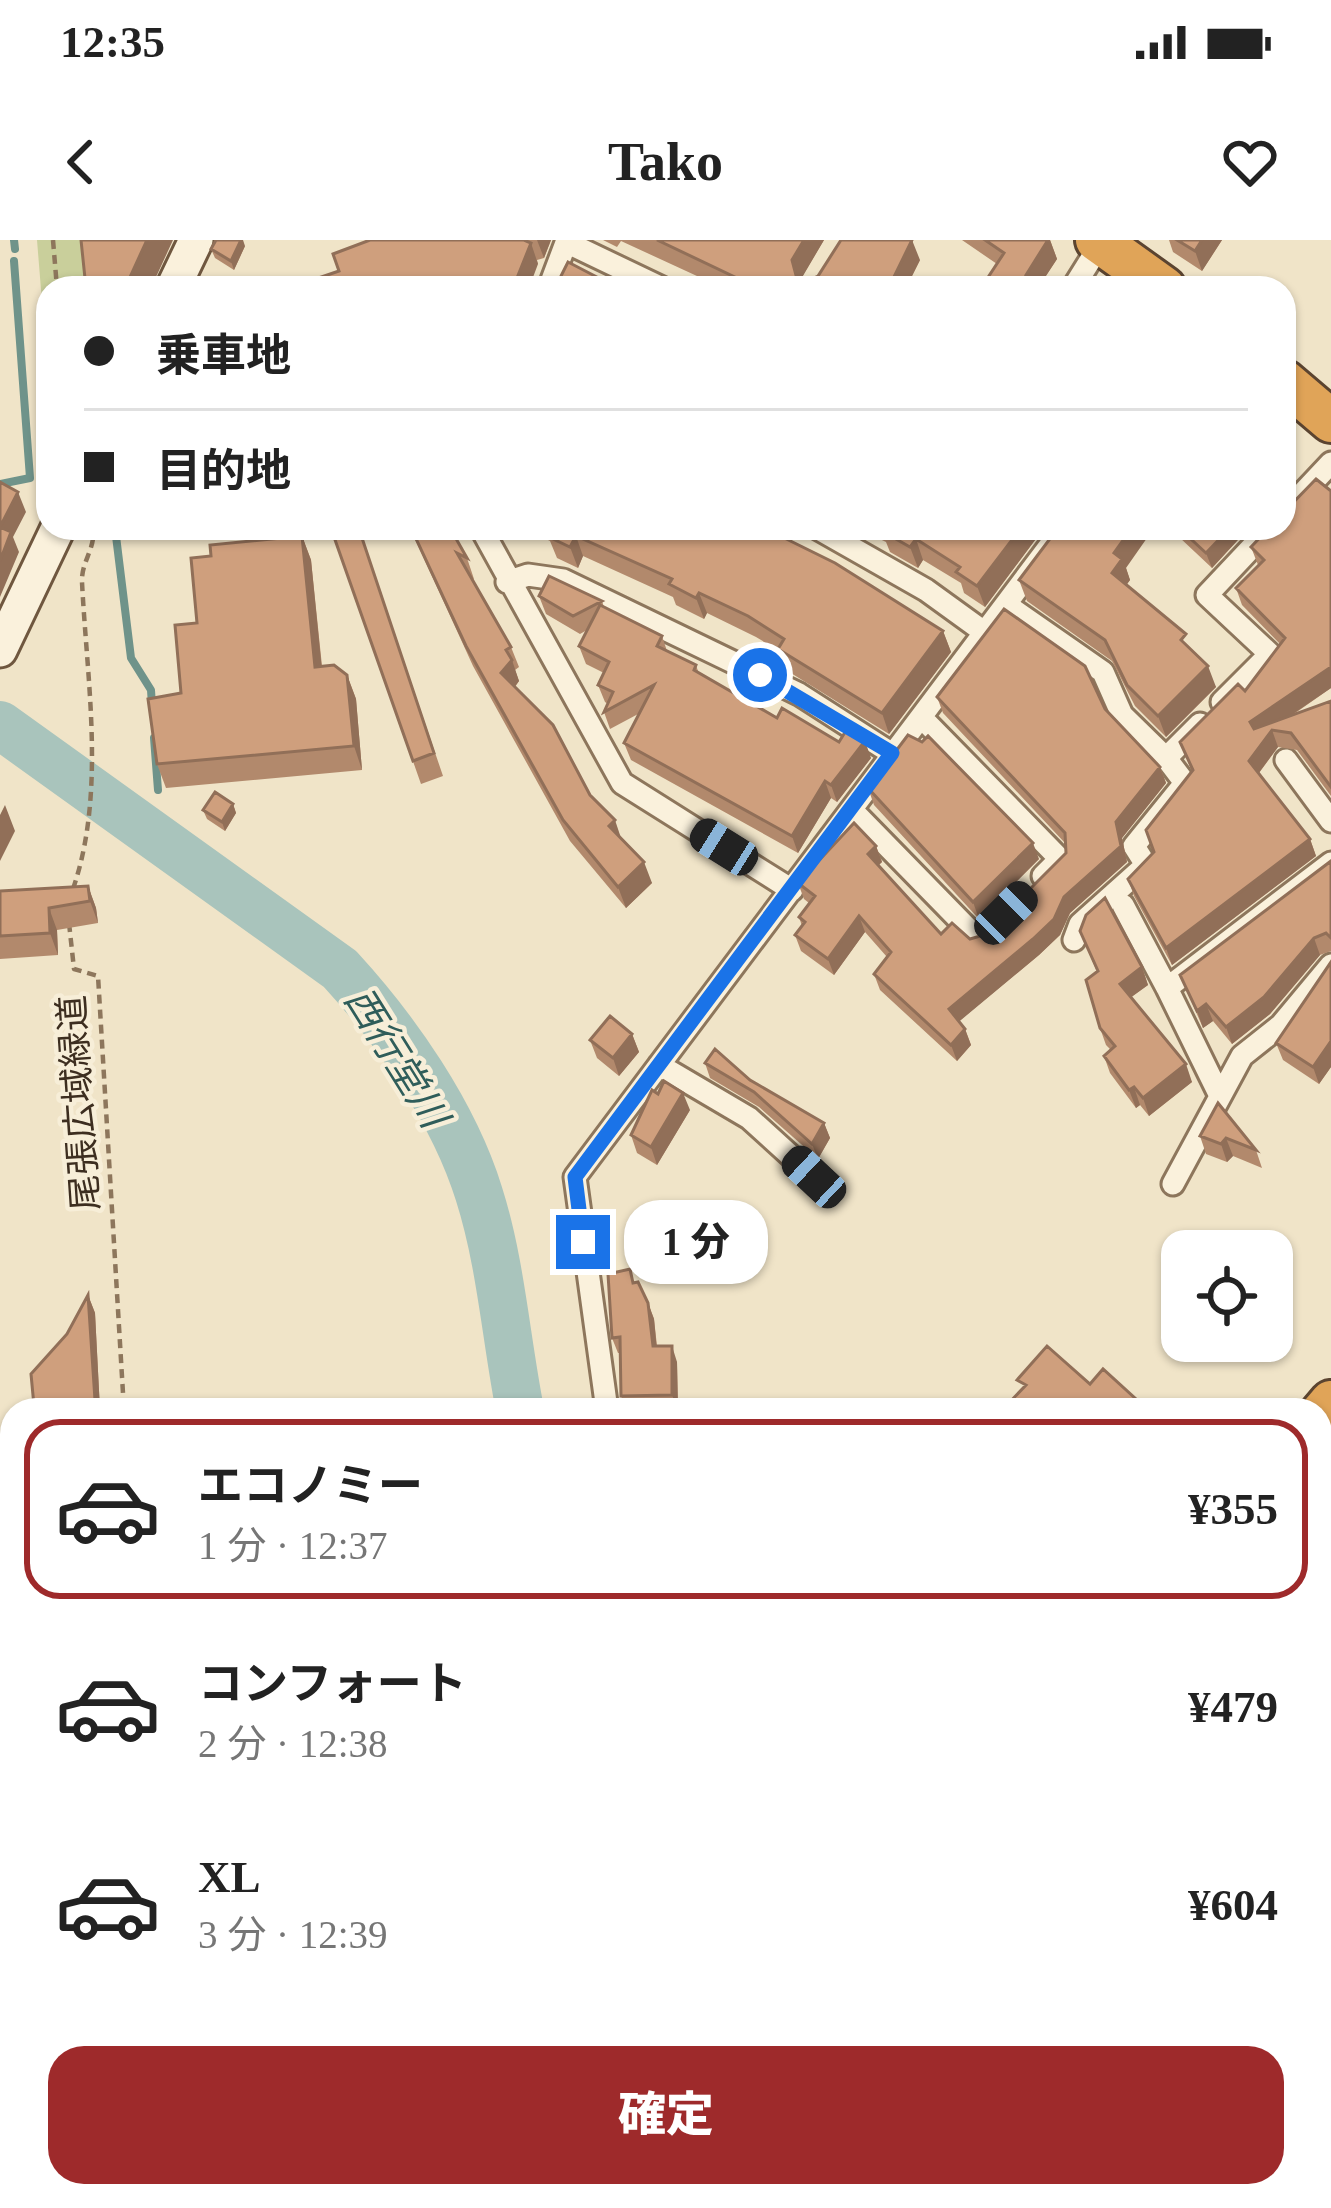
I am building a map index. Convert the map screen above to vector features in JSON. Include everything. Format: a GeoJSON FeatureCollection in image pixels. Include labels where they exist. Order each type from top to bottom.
{"type":"FeatureCollection","features":[{"type":"Feature","properties":{"kind":"highway"},"geometry":{"type":"LineString","coordinates":[[1111,244],[1150,276]]}},
{"type":"Feature","properties":{"kind":"highway"},"geometry":{"type":"LineString","coordinates":[[1296,391],[1331,421]]}},
{"type":"Feature","properties":{"kind":"street"},"geometry":{"type":"LineString","coordinates":[[179,276],[196,240]]}},
{"type":"Feature","properties":{"kind":"street"},"geometry":{"type":"LineString","coordinates":[[554,276],[567,241],[638,276]]}},
{"type":"Feature","properties":{"kind":"street"},"geometry":{"type":"LineString","coordinates":[[1083,276],[1111,244]]}},
{"type":"Feature","properties":{"kind":"street"},"geometry":{"type":"LineString","coordinates":[[1296,500],[1331,463]]}},
{"type":"Feature","properties":{"kind":"street"},"geometry":{"type":"LineString","coordinates":[[0,650],[52,540]]}},
{"type":"Feature","properties":{"kind":"street"},"geometry":{"type":"LineString","coordinates":[[486,540],[506,583],[622,783],[792,890]]}},
{"type":"Feature","properties":{"kind":"street"},"geometry":{"type":"LineString","coordinates":[[839,540],[926,590],[984,632]]}},
{"type":"Feature","properties":{"kind":"street"},"geometry":{"type":"LineString","coordinates":[[605,1398],[575,1177],[1055,540]]}},
{"type":"Feature","properties":{"kind":"street"},"geometry":{"type":"LineString","coordinates":[[1166,758],[1270,654],[1207,595],[1259,540]]}},
{"type":"Feature","properties":{"kind":"street"},"geometry":{"type":"LineString","coordinates":[[506,583],[528,575],[563,580],[799,694],[892,753]]}},
{"type":"Feature","properties":{"kind":"street"},"geometry":{"type":"LineString","coordinates":[[1008,606],[1103,672],[1122,715],[1185,783],[1134,846],[1146,865],[1080,924],[1074,940]]}},
{"type":"Feature","properties":{"kind":"street"},"geometry":{"type":"LineString","coordinates":[[852,809],[979,940],[1060,859],[922,718]]}},
{"type":"Feature","properties":{"kind":"street"},"geometry":{"type":"LineString","coordinates":[[1286,760],[1331,821]]}},
{"type":"Feature","properties":{"kind":"street"},"geometry":{"type":"LineString","coordinates":[[1167,988],[1331,863]]}},
{"type":"Feature","properties":{"kind":"street"},"geometry":{"type":"LineString","coordinates":[[1124,905],[1219,1094]]}},
{"type":"Feature","properties":{"kind":"street"},"geometry":{"type":"LineString","coordinates":[[1173,1184],[1242,1056],[1281,1025],[1331,965]]}},
{"type":"Feature","properties":{"kind":"street"},"geometry":{"type":"LineString","coordinates":[[659,1065],[748,1118],[814,1177]]}},
{"type":"Feature","properties":{"kind":"path"},"geometry":{"type":"LineString","coordinates":[[53,240],[56,276]]}},
{"type":"Feature","properties":{"kind":"path","name":"尾張広域緑道"},"geometry":{"type":"LineString","coordinates":[[94,540],[82,574],[90,691],[86,849],[68,904],[74,969],[98,976],[123,1398]]}},
{"type":"Feature","properties":{"kind":"green space"},"geometry":{"type":"Polygon","coordinates":[[[37,240],[82,240],[86,276],[40,276],[37,240]]]}},
{"type":"Feature","properties":{"kind":"building"},"geometry":{"type":"Polygon","coordinates":[[[81,240],[147,240],[130,276],[85,276],[81,240]]]}},
{"type":"Feature","properties":{"kind":"building"},"geometry":{"type":"Polygon","coordinates":[[[216,240],[241,240],[231,261],[211,249],[216,240]]]}},
{"type":"Feature","properties":{"kind":"building"},"geometry":{"type":"Polygon","coordinates":[[[370,240],[531,243],[518,276],[324,276],[339,271],[333,254],[370,240]]]}},
{"type":"Feature","properties":{"kind":"building"},"geometry":{"type":"Polygon","coordinates":[[[657,240],[804,240],[792,260],[796,276],[733,276],[657,240]]]}},
{"type":"Feature","properties":{"kind":"building"},"geometry":{"type":"Polygon","coordinates":[[[841,240],[912,240],[894,276],[818,276],[841,240]]]}},
{"type":"Feature","properties":{"kind":"building"},"geometry":{"type":"Polygon","coordinates":[[[985,240],[1048,240],[1027,276],[989,276],[1004,253],[985,240]]]}},
{"type":"Feature","properties":{"kind":"building"},"geometry":{"type":"Polygon","coordinates":[[[1177,240],[1202,240],[1195,251],[1177,240]]]}},
{"type":"Feature","properties":{"kind":"building"},"geometry":{"type":"Polygon","coordinates":[[[568,262],[595,276],[561,276],[568,262]]]}},
{"type":"Feature","properties":{"kind":"building"},"geometry":{"type":"Polygon","coordinates":[[[1316,479],[1331,491],[1331,667],[1250,722],[1254,729],[1331,701],[1331,787],[1291,733],[1272,730],[1249,761],[1310,839],[1166,948],[1128,879],[1154,852],[1146,830],[1193,770],[1180,742],[1238,684],[1245,691],[1285,638],[1236,588],[1264,560],[1251,547],[1258,540],[1296,540],[1296,500],[1316,479]]]}},
{"type":"Feature","properties":{"kind":"building"},"geometry":{"type":"Polygon","coordinates":[[[0,482],[18,492],[0,527],[0,482]]]}},
{"type":"Feature","properties":{"kind":"building"},"geometry":{"type":"Polygon","coordinates":[[[0,527],[11,532],[0,561],[0,527]]]}},
{"type":"Feature","properties":{"kind":"building"},"geometry":{"type":"Polygon","coordinates":[[[302,540],[315,667],[334,665],[347,675],[354,746],[157,764],[148,699],[181,693],[175,625],[197,623],[191,558],[211,556],[210,545],[302,540]]]}},
{"type":"Feature","properties":{"kind":"building"},"geometry":{"type":"Polygon","coordinates":[[[335,540],[363,540],[434,753],[413,761],[335,540]]]}},
{"type":"Feature","properties":{"kind":"building"},"geometry":{"type":"Polygon","coordinates":[[[417,540],[457,540],[467,558],[457,553],[511,647],[506,650],[512,660],[501,673],[553,725],[590,795],[615,820],[609,826],[644,862],[618,887],[563,820],[466,646],[417,540]]]}},
{"type":"Feature","properties":{"kind":"building"},"geometry":{"type":"Polygon","coordinates":[[[585,540],[788,540],[835,563],[943,631],[882,713],[778,649],[784,639],[748,616],[699,593],[696,598],[669,584],[672,579],[585,540]]]}},
{"type":"Feature","properties":{"kind":"building"},"geometry":{"type":"Polygon","coordinates":[[[918,540],[1012,540],[977,586],[956,572],[960,567],[918,540]]]}},
{"type":"Feature","properties":{"kind":"building"},"geometry":{"type":"Polygon","coordinates":[[[1049,540],[1123,540],[1114,553],[1122,559],[1112,573],[1186,634],[1181,640],[1208,666],[1158,716],[1127,685],[1105,640],[1019,580],[1049,540]]]}},
{"type":"Feature","properties":{"kind":"building"},"geometry":{"type":"Polygon","coordinates":[[[1192,540],[1218,540],[1206,553],[1192,540]]]}},
{"type":"Feature","properties":{"kind":"building"},"geometry":{"type":"Polygon","coordinates":[[[549,576],[602,601],[573,616],[539,596],[549,576]]]}},
{"type":"Feature","properties":{"kind":"building"},"geometry":{"type":"Polygon","coordinates":[[[600,605],[662,636],[657,646],[696,665],[694,670],[777,718],[782,708],[839,742],[847,729],[865,741],[831,785],[825,781],[792,836],[624,743],[654,685],[604,712],[613,692],[598,685],[609,662],[579,646],[600,605]]]}},
{"type":"Feature","properties":{"kind":"building"},"geometry":{"type":"Polygon","coordinates":[[[1004,609],[1085,666],[1105,709],[1160,767],[1116,822],[1121,846],[1064,897],[1054,919],[1033,939],[949,1009],[965,1029],[951,1045],[874,974],[891,952],[859,916],[828,959],[795,935],[805,922],[799,917],[815,896],[798,883],[854,823],[876,846],[868,854],[941,934],[952,923],[970,939],[984,935],[1066,853],[1065,833],[937,697],[1004,609]]]}},
{"type":"Feature","properties":{"kind":"building"},"geometry":{"type":"Polygon","coordinates":[[[908,735],[922,742],[928,736],[1033,843],[973,902],[868,788],[908,735]]]}},
{"type":"Feature","properties":{"kind":"building"},"geometry":{"type":"Polygon","coordinates":[[[215,792],[233,804],[222,822],[203,810],[215,792]]]}},
{"type":"Feature","properties":{"kind":"building"},"geometry":{"type":"Polygon","coordinates":[[[1331,861],[1331,938],[1326,933],[1314,938],[1264,997],[1226,1027],[1206,1004],[1197,1011],[1180,975],[1331,861]]]}},
{"type":"Feature","properties":{"kind":"building"},"geometry":{"type":"Polygon","coordinates":[[[88,886],[90,901],[49,908],[50,933],[0,936],[0,891],[88,886]]]}},
{"type":"Feature","properties":{"kind":"building"},"geometry":{"type":"Polygon","coordinates":[[[1105,898],[1142,967],[1120,984],[1186,1064],[1143,1098],[1134,1087],[1129,1090],[1104,1056],[1115,1046],[1100,1028],[1086,980],[1098,971],[1080,931],[1086,915],[1105,898]]]}},
{"type":"Feature","properties":{"kind":"building"},"geometry":{"type":"Polygon","coordinates":[[[1331,962],[1331,1041],[1313,1067],[1276,1043],[1331,962]]]}},
{"type":"Feature","properties":{"kind":"building"},"geometry":{"type":"Polygon","coordinates":[[[610,1016],[632,1034],[613,1058],[590,1040],[610,1016]]]}},
{"type":"Feature","properties":{"kind":"building"},"geometry":{"type":"Polygon","coordinates":[[[715,1049],[750,1080],[824,1123],[812,1144],[754,1092],[705,1063],[715,1049]]]}},
{"type":"Feature","properties":{"kind":"building"},"geometry":{"type":"Polygon","coordinates":[[[664,1081],[683,1093],[651,1147],[631,1135],[652,1090],[658,1094],[664,1081]]]}},
{"type":"Feature","properties":{"kind":"building"},"geometry":{"type":"Polygon","coordinates":[[[1218,1103],[1256,1150],[1226,1138],[1221,1144],[1200,1136],[1218,1103]]]}},
{"type":"Feature","properties":{"kind":"building"},"geometry":{"type":"Polygon","coordinates":[[[630,1269],[633,1283],[638,1282],[648,1303],[653,1346],[672,1346],[672,1395],[621,1396],[620,1337],[612,1338],[608,1274],[630,1269]]]}},
{"type":"Feature","properties":{"kind":"building"},"geometry":{"type":"Polygon","coordinates":[[[88,1295],[95,1398],[33,1398],[31,1374],[67,1334],[88,1295]]]}},
{"type":"Feature","properties":{"kind":"building"},"geometry":{"type":"Polygon","coordinates":[[[1047,1346],[1090,1384],[1103,1369],[1135,1398],[1014,1398],[1026,1385],[1017,1380],[1047,1346]]]}},
{"type":"Feature","properties":{"kind":"waterway"},"geometry":{"type":"LineString","coordinates":[[14,240],[15,249]]}},
{"type":"Feature","properties":{"kind":"waterway"},"geometry":{"type":"LineString","coordinates":[[0,484],[30,478],[14,261]]}},
{"type":"Feature","properties":{"kind":"waterway"},"geometry":{"type":"LineString","coordinates":[[116,540],[131,658],[151,690],[152,705]]}},
{"type":"Feature","properties":{"kind":"waterway","name":"西行堂川"},"geometry":{"type":"LineString","coordinates":[[0,725],[340,969],[382,1018],[439,1103],[479,1194],[498,1274],[518,1398]]}},
{"type":"Feature","properties":{"kind":"waterway"},"geometry":{"type":"LineString","coordinates":[[154,738],[158,790]]}},
{"type":"Feature","properties":{"kind":"route"},"geometry":{"type":"LineString","coordinates":[[583,1242],[575,1177],[892,753],[760,675]]}}]}
